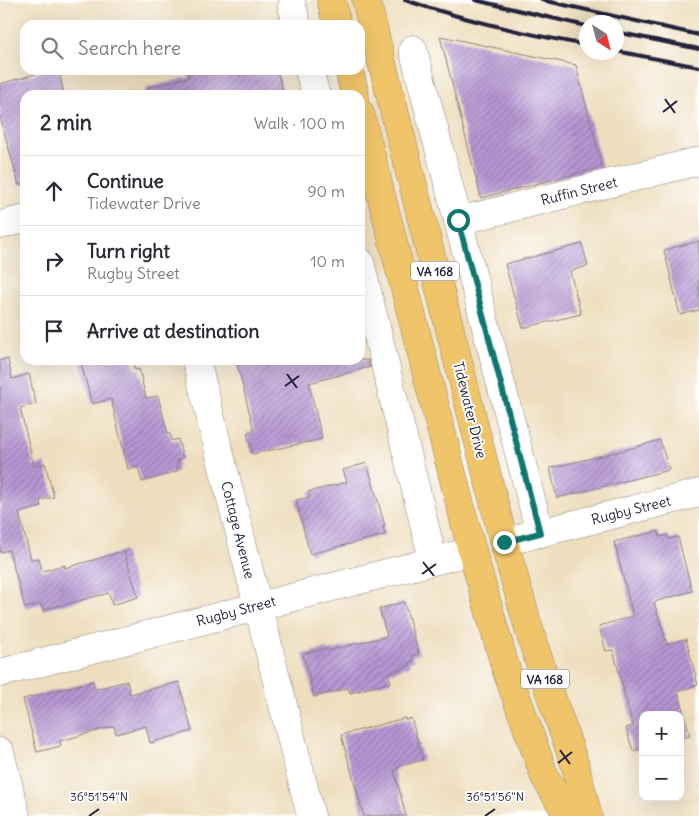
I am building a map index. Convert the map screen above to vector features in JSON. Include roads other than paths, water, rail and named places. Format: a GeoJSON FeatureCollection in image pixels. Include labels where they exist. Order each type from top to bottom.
{"type":"FeatureCollection","features":[{"type":"Feature","properties":{"kind":"highway"},"geometry":{"type":"LineString","coordinates":[[331,0],[336,20]]}},
{"type":"Feature","properties":{"kind":"highway","name":"Tidewater Drive"},"geometry":{"type":"LineString","coordinates":[[366,0],[504,542],[534,646],[576,765],[588,816]]}},
{"type":"Feature","properties":{"kind":"highway"},"geometry":{"type":"LineString","coordinates":[[350,75],[354,90]]}},
{"type":"Feature","properties":{"kind":"highway","name":"VA 168"},"geometry":{"type":"LineString","coordinates":[[365,134],[472,551],[506,666],[545,777],[568,816]]}},
{"type":"Feature","properties":{"kind":"street"},"geometry":{"type":"LineString","coordinates":[[413,49],[540,533]]}},
{"type":"Feature","properties":{"kind":"street"},"geometry":{"type":"LineString","coordinates":[[310,75],[315,90]]}},
{"type":"Feature","properties":{"kind":"street","name":"Ruffin Street"},"geometry":{"type":"LineString","coordinates":[[458,220],[699,161]]}},
{"type":"Feature","properties":{"kind":"street"},"geometry":{"type":"LineString","coordinates":[[0,225],[20,220]]}},
{"type":"Feature","properties":{"kind":"street"},"geometry":{"type":"LineString","coordinates":[[365,282],[433,560]]}},
{"type":"Feature","properties":{"kind":"street","name":"Cottage Avenue"},"geometry":{"type":"LineString","coordinates":[[197,365],[311,816]]}},
{"type":"Feature","properties":{"kind":"street","name":"Rugby Street"},"geometry":{"type":"LineString","coordinates":[[504,542],[699,493]]}},
{"type":"Feature","properties":{"kind":"street","name":"Rugby Street"},"geometry":{"type":"LineString","coordinates":[[0,673],[472,551]]}},
{"type":"Feature","properties":{"kind":"street"},"geometry":{"type":"LineString","coordinates":[[0,752],[16,816]]}},
{"type":"Feature","properties":{"kind":"railway"},"geometry":{"type":"LineString","coordinates":[[405,0],[495,26],[579,44]]}},
{"type":"Feature","properties":{"kind":"railway"},"geometry":{"type":"LineString","coordinates":[[475,0],[579,24]]}},
{"type":"Feature","properties":{"kind":"railway"},"geometry":{"type":"LineString","coordinates":[[542,0],[699,35]]}},
{"type":"Feature","properties":{"kind":"railway"},"geometry":{"type":"LineString","coordinates":[[624,34],[699,49]]}},
{"type":"Feature","properties":{"kind":"railway"},"geometry":{"type":"LineString","coordinates":[[624,53],[699,67]]}}]}
